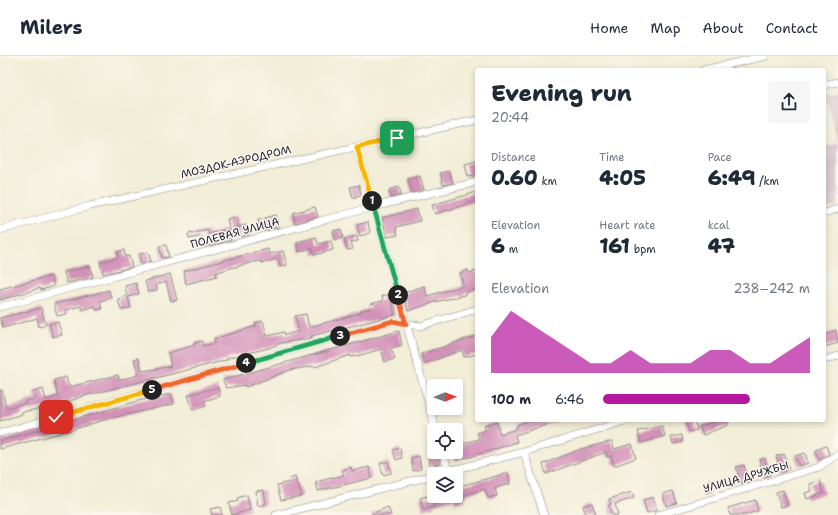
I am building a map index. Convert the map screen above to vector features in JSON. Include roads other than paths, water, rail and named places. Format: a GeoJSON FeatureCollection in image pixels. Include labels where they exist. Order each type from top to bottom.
{"type":"FeatureCollection","features":[{"type":"Feature","properties":{"kind":"street"},"geometry":{"type":"LineString","coordinates":[[711,68],[766,56]]}},
{"type":"Feature","properties":{"kind":"street"},"geometry":{"type":"LineString","coordinates":[[826,85],[838,82]]}},
{"type":"Feature","properties":{"kind":"street","name":"МОЗДОК-АЭРОДРОМ"},"geometry":{"type":"LineString","coordinates":[[0,230],[90,206],[475,120]]}},
{"type":"Feature","properties":{"kind":"street"},"geometry":{"type":"LineString","coordinates":[[357,147],[434,423]]}},
{"type":"Feature","properties":{"kind":"street","name":"ПОЛЕВАЯ УЛИЦА"},"geometry":{"type":"LineString","coordinates":[[0,307],[373,207],[475,182]]}},
{"type":"Feature","properties":{"kind":"street"},"geometry":{"type":"LineString","coordinates":[[826,212],[838,209]]}},
{"type":"Feature","properties":{"kind":"street"},"geometry":{"type":"LineString","coordinates":[[0,433],[393,321],[420,326],[475,310]]}},
{"type":"Feature","properties":{"kind":"street"},"geometry":{"type":"LineString","coordinates":[[826,359],[838,356]]}},
{"type":"Feature","properties":{"kind":"street"},"geometry":{"type":"LineString","coordinates":[[463,467],[524,452],[622,422]]}},
{"type":"Feature","properties":{"kind":"street"},"geometry":{"type":"LineString","coordinates":[[524,452],[544,515]]}},
{"type":"Feature","properties":{"kind":"street","name":"УЛИЦА ДРУЖБЫ"},"geometry":{"type":"LineString","coordinates":[[658,515],[819,467],[838,454]]}},
{"type":"Feature","properties":{"kind":"street"},"geometry":{"type":"LineString","coordinates":[[276,515],[427,477]]}}]}
